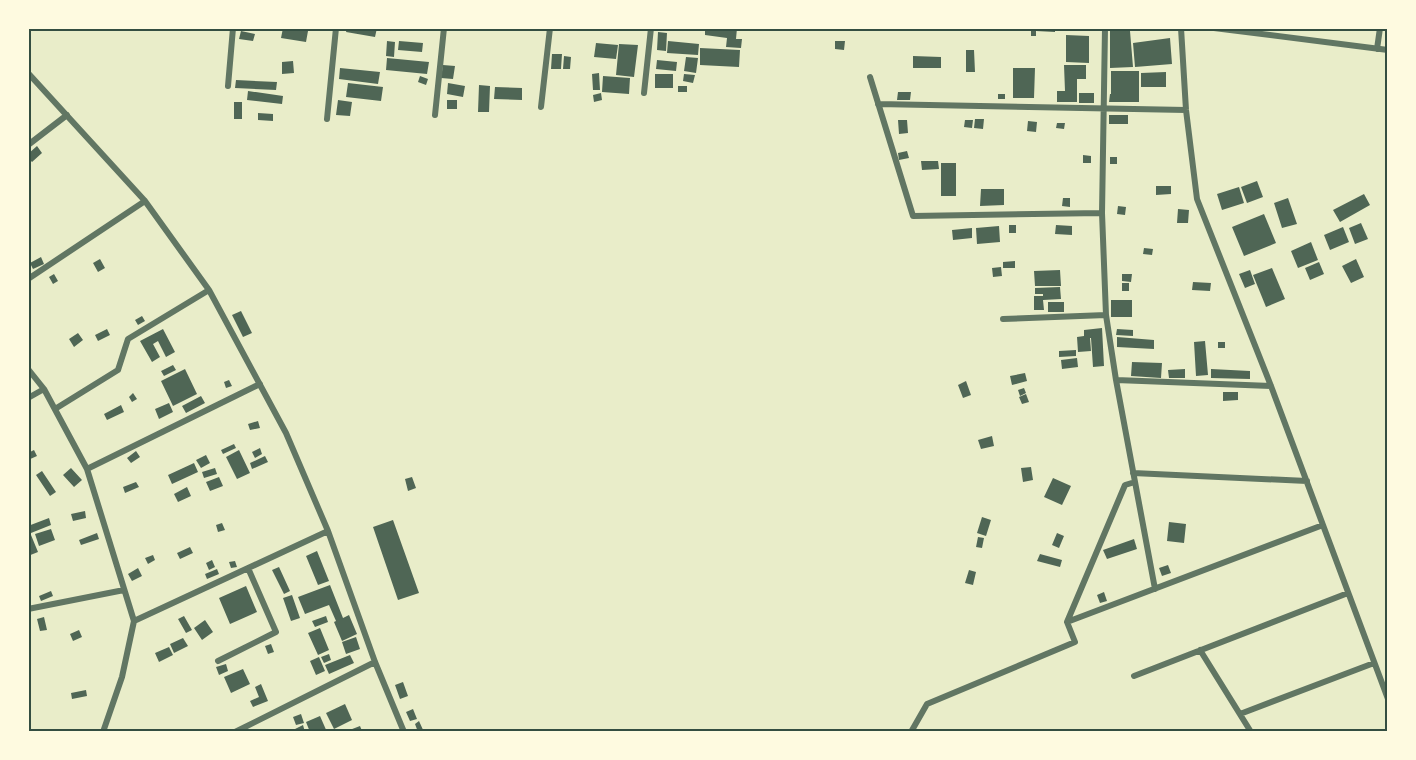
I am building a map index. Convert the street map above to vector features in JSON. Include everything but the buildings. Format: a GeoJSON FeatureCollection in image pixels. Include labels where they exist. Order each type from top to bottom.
{"type":"FeatureCollection","features":[{"type":"Feature","properties":{"kind":"street"},"geometry":{"type":"LineString","coordinates":[[228,86],[233,28]]}},
{"type":"Feature","properties":{"kind":"street"},"geometry":{"type":"LineString","coordinates":[[327,119],[336,28]]}},
{"type":"Feature","properties":{"kind":"street"},"geometry":{"type":"LineString","coordinates":[[435,115],[444,28]]}},
{"type":"Feature","properties":{"kind":"street"},"geometry":{"type":"LineString","coordinates":[[541,106],[550,28]]}},
{"type":"Feature","properties":{"kind":"street"},"geometry":{"type":"LineString","coordinates":[[644,93],[651,28]]}},
{"type":"Feature","properties":{"kind":"street"},"geometry":{"type":"LineString","coordinates":[[1105,28],[1102,213],[1106,315],[1155,589]]}},
{"type":"Feature","properties":{"kind":"street"},"geometry":{"type":"LineString","coordinates":[[1180,28],[1186,110],[1197,200],[1271,386],[1388,699]]}},
{"type":"Feature","properties":{"kind":"street"},"geometry":{"type":"LineString","coordinates":[[1214,28],[1388,50]]}},
{"type":"Feature","properties":{"kind":"street"},"geometry":{"type":"LineString","coordinates":[[1377,48],[1380,28]]}},
{"type":"Feature","properties":{"kind":"street"},"geometry":{"type":"LineString","coordinates":[[28,73],[145,201],[209,290],[286,433],[328,531],[375,662],[404,732]]}},
{"type":"Feature","properties":{"kind":"street"},"geometry":{"type":"LineString","coordinates":[[870,77],[913,216],[1102,213]]}},
{"type":"Feature","properties":{"kind":"street"},"geometry":{"type":"LineString","coordinates":[[878,104],[1186,110]]}},
{"type":"Feature","properties":{"kind":"street"},"geometry":{"type":"LineString","coordinates":[[28,145],[67,115]]}},
{"type":"Feature","properties":{"kind":"street"},"geometry":{"type":"LineString","coordinates":[[28,279],[145,201]]}},
{"type":"Feature","properties":{"kind":"street"},"geometry":{"type":"LineString","coordinates":[[55,409],[118,370],[128,339],[209,290]]}},
{"type":"Feature","properties":{"kind":"street"},"geometry":{"type":"LineString","coordinates":[[1003,319],[1106,315]]}},
{"type":"Feature","properties":{"kind":"street"},"geometry":{"type":"LineString","coordinates":[[28,369],[44,389],[87,469],[134,621],[122,677],[103,732]]}},
{"type":"Feature","properties":{"kind":"street"},"geometry":{"type":"LineString","coordinates":[[1116,380],[1271,386]]}},
{"type":"Feature","properties":{"kind":"street"},"geometry":{"type":"LineString","coordinates":[[87,469],[260,384]]}},
{"type":"Feature","properties":{"kind":"street"},"geometry":{"type":"LineString","coordinates":[[28,398],[44,389]]}},
{"type":"Feature","properties":{"kind":"street"},"geometry":{"type":"LineString","coordinates":[[1133,473],[1307,481]]}},
{"type":"Feature","properties":{"kind":"street"},"geometry":{"type":"LineString","coordinates":[[911,732],[927,704],[1075,642],[1067,622],[1125,485],[1135,482]]}},
{"type":"Feature","properties":{"kind":"street"},"geometry":{"type":"LineString","coordinates":[[1067,622],[1323,525]]}},
{"type":"Feature","properties":{"kind":"street"},"geometry":{"type":"LineString","coordinates":[[134,621],[328,531]]}},
{"type":"Feature","properties":{"kind":"street"},"geometry":{"type":"LineString","coordinates":[[218,661],[276,632],[248,568]]}},
{"type":"Feature","properties":{"kind":"street"},"geometry":{"type":"LineString","coordinates":[[28,609],[124,590]]}},
{"type":"Feature","properties":{"kind":"street"},"geometry":{"type":"LineString","coordinates":[[1134,675],[1348,593]]}},
{"type":"Feature","properties":{"kind":"street"},"geometry":{"type":"LineString","coordinates":[[1200,650],[1251,732]]}},
{"type":"Feature","properties":{"kind":"street"},"geometry":{"type":"LineString","coordinates":[[235,732],[375,662]]}},
{"type":"Feature","properties":{"kind":"street"},"geometry":{"type":"LineString","coordinates":[[1240,714],[1374,663]]}}]}
